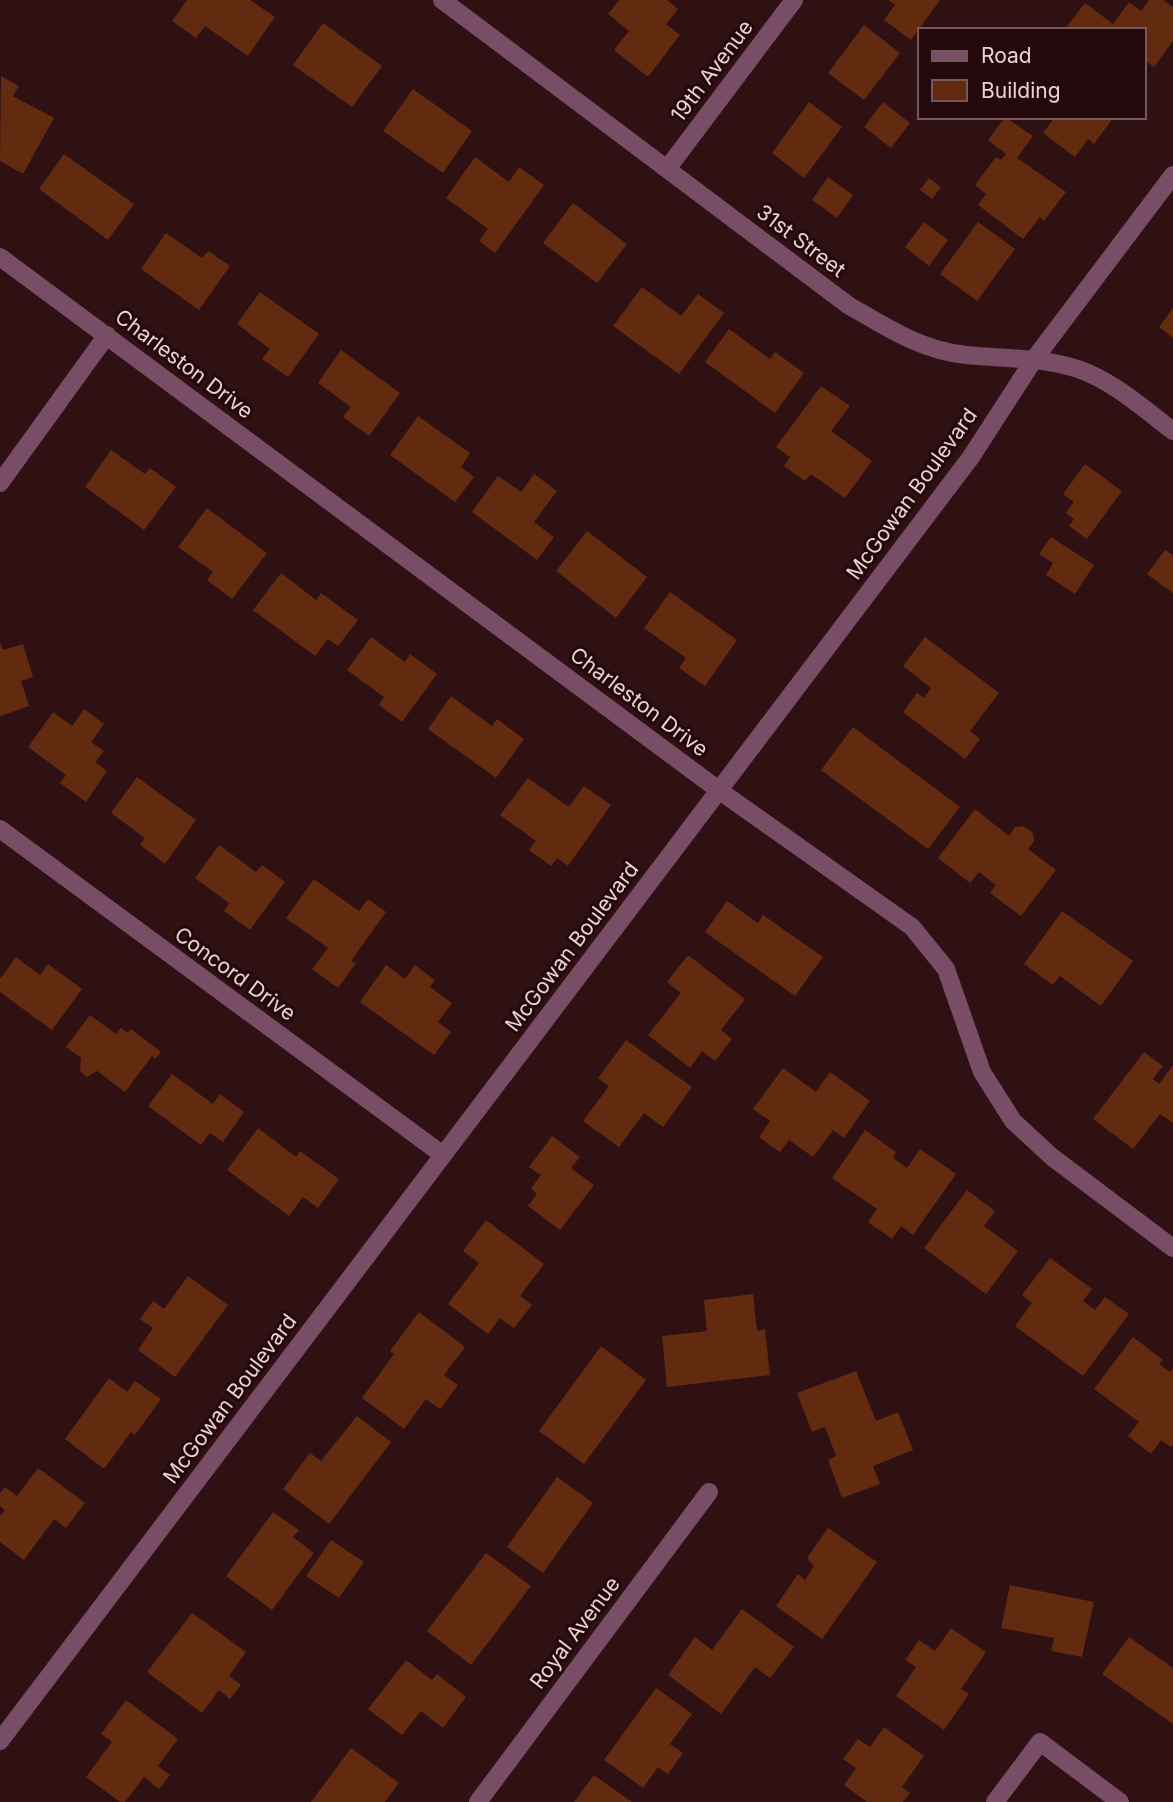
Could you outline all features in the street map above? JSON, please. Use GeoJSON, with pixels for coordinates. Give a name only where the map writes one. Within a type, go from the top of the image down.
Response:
{"type":"FeatureCollection","features":[{"type":"Feature","properties":{"kind":"street","name":"31st Street"},"geometry":{"type":"LineString","coordinates":[[442,0],[848,305],[908,340],[964,355],[1035,358],[1081,370],[1126,396],[1173,430]]}},
{"type":"Feature","properties":{"kind":"street","name":"19th Avenue"},"geometry":{"type":"LineString","coordinates":[[667,169],[794,0]]}},
{"type":"Feature","properties":{"kind":"street","name":"McGowan Boulevard"},"geometry":{"type":"LineString","coordinates":[[0,1741],[971,457],[1035,358],[1173,175]]}},
{"type":"Feature","properties":{"kind":"street","name":"Charleston Drive"},"geometry":{"type":"LineString","coordinates":[[0,257],[720,791],[912,927],[946,969],[982,1073],[1013,1121],[1052,1157],[1173,1248]]}},
{"type":"Feature","properties":{"kind":"street"},"geometry":{"type":"LineString","coordinates":[[0,483],[107,335]]}},
{"type":"Feature","properties":{"kind":"street","name":"Concord Drive"},"geometry":{"type":"LineString","coordinates":[[0,829],[443,1155]]}},
{"type":"Feature","properties":{"kind":"street","name":"Royal Avenue"},"geometry":{"type":"LineString","coordinates":[[478,1802],[709,1492]]}},
{"type":"Feature","properties":{"kind":"street"},"geometry":{"type":"LineString","coordinates":[[995,1802],[1040,1742],[1120,1802]]}},
{"type":"Feature","properties":{"kind":"building"},"geometry":{"type":"Polygon","coordinates":[[[187,0],[250,0],[275,17],[248,56],[205,26],[196,38],[172,21],[187,0]]]}},
{"type":"Feature","properties":{"kind":"building"},"geometry":{"type":"Polygon","coordinates":[[[619,0],[667,0],[678,9],[666,24],[680,35],[648,77],[614,50],[629,31],[608,14],[619,0]]]}},
{"type":"Feature","properties":{"kind":"building"},"geometry":{"type":"Polygon","coordinates":[[[888,0],[940,0],[911,40],[884,20],[895,5],[888,0]]]}},
{"type":"Feature","properties":{"kind":"building"},"geometry":{"type":"Polygon","coordinates":[[[1149,0],[1163,0],[1173,7],[1173,41],[1154,67],[1145,60],[1145,28],[1066,28],[1085,3],[1113,24],[1129,2],[1141,11],[1149,0]]]}},
{"type":"Feature","properties":{"kind":"building"},"geometry":{"type":"Polygon","coordinates":[[[323,23],[382,66],[352,107],[293,65],[323,23]]]}},
{"type":"Feature","properties":{"kind":"building"},"geometry":{"type":"Polygon","coordinates":[[[864,25],[900,53],[864,100],[828,73],[864,25]]]}},
{"type":"Feature","properties":{"kind":"building"},"geometry":{"type":"Polygon","coordinates":[[[1,76],[19,86],[13,96],[54,118],[23,174],[0,161],[1,76]]]}},
{"type":"Feature","properties":{"kind":"building"},"geometry":{"type":"Polygon","coordinates":[[[413,89],[472,131],[443,173],[383,131],[413,89]]]}},
{"type":"Feature","properties":{"kind":"building"},"geometry":{"type":"Polygon","coordinates":[[[809,102],[842,127],[804,178],[772,153],[809,102]]]}},
{"type":"Feature","properties":{"kind":"building"},"geometry":{"type":"Polygon","coordinates":[[[883,102],[910,123],[891,148],[864,127],[883,102]]]}},
{"type":"Feature","properties":{"kind":"building"},"geometry":{"type":"Polygon","coordinates":[[[1004,119],[1008,119],[1033,136],[1017,158],[1066,192],[1044,221],[1040,217],[1023,239],[978,205],[986,194],[975,185],[996,157],[1001,160],[1006,154],[988,140],[1004,119]]]}},
{"type":"Feature","properties":{"kind":"building"},"geometry":{"type":"Polygon","coordinates":[[[1054,119],[1113,119],[1094,144],[1088,139],[1075,157],[1043,133],[1054,119]]]}},
{"type":"Feature","properties":{"kind":"building"},"geometry":{"type":"Polygon","coordinates":[[[64,154],[134,204],[108,240],[39,189],[64,154]]]}},
{"type":"Feature","properties":{"kind":"building"},"geometry":{"type":"Polygon","coordinates":[[[475,157],[509,182],[519,167],[544,185],[495,253],[479,241],[488,229],[446,198],[475,157]]]}},
{"type":"Feature","properties":{"kind":"building"},"geometry":{"type":"Polygon","coordinates":[[[828,177],[853,195],[837,218],[812,200],[828,177]]]}},
{"type":"Feature","properties":{"kind":"building"},"geometry":{"type":"Polygon","coordinates":[[[929,178],[941,187],[932,199],[920,190],[929,178]]]}},
{"type":"Feature","properties":{"kind":"building"},"geometry":{"type":"Polygon","coordinates":[[[573,203],[627,244],[597,283],[543,243],[573,203]]]}},
{"type":"Feature","properties":{"kind":"building"},"geometry":{"type":"Polygon","coordinates":[[[924,222],[948,240],[929,266],[905,247],[924,222]]]}},
{"type":"Feature","properties":{"kind":"building"},"geometry":{"type":"Polygon","coordinates":[[[978,222],[1015,249],[977,301],[940,274],[978,222]]]}},
{"type":"Feature","properties":{"kind":"building"},"geometry":{"type":"Polygon","coordinates":[[[166,233],[202,258],[208,251],[230,266],[199,310],[141,269],[166,233]]]}},
{"type":"Feature","properties":{"kind":"building"},"geometry":{"type":"Polygon","coordinates":[[[642,287],[681,316],[698,294],[724,313],[679,374],[613,326],[642,287]]]}},
{"type":"Feature","properties":{"kind":"building"},"geometry":{"type":"Polygon","coordinates":[[[260,292],[319,334],[288,377],[262,359],[270,349],[237,324],[260,292]]]}},
{"type":"Feature","properties":{"kind":"building"},"geometry":{"type":"Polygon","coordinates":[[[1173,308],[1173,338],[1159,327],[1173,308]]]}},
{"type":"Feature","properties":{"kind":"building"},"geometry":{"type":"Polygon","coordinates":[[[729,329],[770,359],[775,352],[804,373],[775,413],[705,362],[729,329]]]}},
{"type":"Feature","properties":{"kind":"building"},"geometry":{"type":"Polygon","coordinates":[[[341,350],[400,393],[369,436],[343,417],[351,407],[318,383],[341,350]]]}},
{"type":"Feature","properties":{"kind":"building"},"geometry":{"type":"Polygon","coordinates":[[[821,386],[850,406],[831,431],[872,461],[845,498],[811,474],[805,481],[784,466],[790,457],[776,447],[821,386]]]}},
{"type":"Feature","properties":{"kind":"building"},"geometry":{"type":"Polygon","coordinates":[[[418,416],[470,453],[461,467],[474,477],[455,502],[390,455],[418,416]]]}},
{"type":"Feature","properties":{"kind":"building"},"geometry":{"type":"Polygon","coordinates":[[[111,450],[145,474],[150,468],[176,487],[144,530],[85,487],[111,450]]]}},
{"type":"Feature","properties":{"kind":"building"},"geometry":{"type":"Polygon","coordinates":[[[1085,464],[1122,491],[1087,539],[1069,526],[1074,519],[1066,513],[1074,502],[1063,494],[1085,464]]]}},
{"type":"Feature","properties":{"kind":"building"},"geometry":{"type":"Polygon","coordinates":[[[534,474],[557,491],[534,522],[554,537],[537,560],[472,512],[498,476],[521,492],[534,474]]]}},
{"type":"Feature","properties":{"kind":"building"},"geometry":{"type":"Polygon","coordinates":[[[207,508],[267,553],[232,599],[207,580],[213,572],[178,547],[207,508]]]}},
{"type":"Feature","properties":{"kind":"building"},"geometry":{"type":"Polygon","coordinates":[[[587,531],[647,577],[616,618],[556,571],[587,531]]]}},
{"type":"Feature","properties":{"kind":"building"},"geometry":{"type":"Polygon","coordinates":[[[1051,537],[1094,565],[1075,594],[1046,575],[1053,563],[1039,554],[1051,537]]]}},
{"type":"Feature","properties":{"kind":"building"},"geometry":{"type":"Polygon","coordinates":[[[1165,550],[1173,555],[1173,593],[1147,574],[1165,550]]]}},
{"type":"Feature","properties":{"kind":"building"},"geometry":{"type":"Polygon","coordinates":[[[281,573],[316,600],[321,593],[358,620],[338,646],[328,639],[315,656],[253,610],[281,573]]]}},
{"type":"Feature","properties":{"kind":"building"},"geometry":{"type":"Polygon","coordinates":[[[670,592],[737,640],[705,686],[679,668],[686,658],[644,628],[670,592]]]}},
{"type":"Feature","properties":{"kind":"building"},"geometry":{"type":"Polygon","coordinates":[[[371,637],[405,662],[410,654],[437,674],[402,722],[379,705],[384,697],[347,670],[371,637]]]}},
{"type":"Feature","properties":{"kind":"building"},"geometry":{"type":"Polygon","coordinates":[[[925,637],[999,693],[970,731],[980,739],[965,759],[903,712],[917,693],[924,698],[931,688],[903,666],[925,637]]]}},
{"type":"Feature","properties":{"kind":"building"},"geometry":{"type":"Polygon","coordinates":[[[0,642],[3,650],[23,644],[33,677],[21,681],[29,706],[0,716],[0,642]]]}},
{"type":"Feature","properties":{"kind":"building"},"geometry":{"type":"Polygon","coordinates":[[[451,696],[492,726],[497,719],[524,739],[496,778],[428,729],[451,696]]]}},
{"type":"Feature","properties":{"kind":"building"},"geometry":{"type":"Polygon","coordinates":[[[84,709],[104,724],[91,742],[104,751],[95,762],[107,771],[86,802],[60,783],[66,775],[28,747],[53,712],[72,726],[84,709]]]}},
{"type":"Feature","properties":{"kind":"building"},"geometry":{"type":"Polygon","coordinates":[[[853,727],[960,807],[928,849],[821,770],[853,727]]]}},
{"type":"Feature","properties":{"kind":"building"},"geometry":{"type":"Polygon","coordinates":[[[137,777],[196,820],[165,864],[140,845],[145,838],[111,813],[137,777]]]}},
{"type":"Feature","properties":{"kind":"building"},"geometry":{"type":"Polygon","coordinates":[[[528,778],[569,807],[584,786],[611,805],[568,866],[557,858],[551,866],[529,850],[536,841],[500,815],[528,778]]]}},
{"type":"Feature","properties":{"kind":"building"},"geometry":{"type":"Polygon","coordinates":[[[975,809],[1009,836],[1015,827],[1023,826],[1033,833],[1034,841],[1028,849],[1056,870],[1021,916],[990,893],[996,885],[979,872],[970,883],[938,858],[975,809]]]}},
{"type":"Feature","properties":{"kind":"building"},"geometry":{"type":"Polygon","coordinates":[[[219,845],[256,872],[262,865],[285,882],[250,930],[224,911],[229,903],[195,878],[219,845]]]}},
{"type":"Feature","properties":{"kind":"building"},"geometry":{"type":"Polygon","coordinates":[[[314,879],[359,911],[368,899],[386,912],[351,961],[356,963],[338,988],[312,969],[328,948],[286,918],[314,879]]]}},
{"type":"Feature","properties":{"kind":"building"},"geometry":{"type":"Polygon","coordinates":[[[727,901],[758,923],[763,915],[823,957],[795,996],[705,932],[727,901]]]}},
{"type":"Feature","properties":{"kind":"building"},"geometry":{"type":"Polygon","coordinates":[[[1062,911],[1133,961],[1101,1006],[1060,976],[1053,985],[1024,964],[1062,911]]]}},
{"type":"Feature","properties":{"kind":"building"},"geometry":{"type":"Polygon","coordinates":[[[688,955],[745,999],[721,1030],[732,1039],[715,1061],[702,1051],[690,1068],[648,1035],[681,993],[667,982],[688,955]]]}},
{"type":"Feature","properties":{"kind":"building"},"geometry":{"type":"Polygon","coordinates":[[[16,957],[40,975],[48,964],[82,989],[52,1030],[0,992],[0,979],[16,957]]]}},
{"type":"Feature","properties":{"kind":"building"},"geometry":{"type":"Polygon","coordinates":[[[386,965],[405,979],[415,965],[435,980],[430,987],[452,1003],[438,1022],[451,1032],[434,1055],[360,1002],[386,965]]]}},
{"type":"Feature","properties":{"kind":"building"},"geometry":{"type":"Polygon","coordinates":[[[90,1015],[116,1034],[121,1028],[128,1033],[131,1029],[161,1052],[155,1059],[152,1056],[125,1092],[97,1071],[87,1077],[80,1071],[81,1058],[66,1047],[90,1015]]]}},
{"type":"Feature","properties":{"kind":"building"},"geometry":{"type":"Polygon","coordinates":[[[626,1040],[692,1087],[663,1127],[644,1113],[619,1147],[583,1121],[609,1086],[598,1078],[626,1040]]]}},
{"type":"Feature","properties":{"kind":"building"},"geometry":{"type":"Polygon","coordinates":[[[1144,1052],[1163,1066],[1153,1079],[1159,1084],[1173,1065],[1173,1123],[1160,1114],[1133,1149],[1093,1119],[1144,1052]]]}},
{"type":"Feature","properties":{"kind":"building"},"geometry":{"type":"Polygon","coordinates":[[[783,1068],[816,1092],[830,1072],[870,1101],[844,1138],[833,1130],[813,1157],[789,1140],[780,1152],[759,1137],[770,1121],[753,1109],[783,1068]]]}},
{"type":"Feature","properties":{"kind":"building"},"geometry":{"type":"Polygon","coordinates":[[[172,1074],[213,1104],[220,1094],[244,1112],[223,1142],[210,1133],[201,1145],[148,1106],[172,1074]]]}},
{"type":"Feature","properties":{"kind":"building"},"geometry":{"type":"Polygon","coordinates":[[[258,1128],[296,1157],[300,1151],[339,1179],[318,1208],[303,1197],[289,1216],[227,1170],[258,1128]]]}},
{"type":"Feature","properties":{"kind":"building"},"geometry":{"type":"Polygon","coordinates":[[[865,1130],[896,1152],[893,1158],[907,1168],[920,1149],[956,1174],[913,1235],[901,1226],[892,1239],[868,1222],[877,1209],[832,1178],[865,1130]]]}},
{"type":"Feature","properties":{"kind":"building"},"geometry":{"type":"Polygon","coordinates":[[[552,1136],[580,1157],[571,1168],[594,1185],[560,1230],[528,1206],[537,1194],[531,1188],[541,1175],[529,1167],[552,1136]]]}},
{"type":"Feature","properties":{"kind":"building"},"geometry":{"type":"Polygon","coordinates":[[[967,1190],[995,1211],[984,1226],[1018,1251],[986,1294],[924,1248],[967,1190]]]}},
{"type":"Feature","properties":{"kind":"building"},"geometry":{"type":"Polygon","coordinates":[[[486,1220],[544,1264],[520,1296],[532,1305],[514,1328],[500,1318],[488,1334],[448,1304],[479,1263],[463,1251],[486,1220]]]}},
{"type":"Feature","properties":{"kind":"building"},"geometry":{"type":"Polygon","coordinates":[[[1050,1258],[1092,1289],[1083,1301],[1095,1310],[1105,1297],[1129,1314],[1083,1376],[1015,1326],[1032,1303],[1022,1295],[1050,1258]]]}},
{"type":"Feature","properties":{"kind":"building"},"geometry":{"type":"Polygon","coordinates":[[[188,1276],[228,1305],[175,1377],[138,1350],[153,1328],[140,1319],[153,1301],[164,1309],[188,1276]]]}},
{"type":"Feature","properties":{"kind":"building"},"geometry":{"type":"Polygon","coordinates":[[[753,1294],[757,1331],[765,1329],[770,1375],[667,1387],[662,1336],[707,1331],[704,1300],[753,1294]]]}},
{"type":"Feature","properties":{"kind":"building"},"geometry":{"type":"Polygon","coordinates":[[[419,1312],[465,1347],[444,1375],[458,1385],[440,1409],[426,1399],[404,1429],[362,1398],[394,1354],[390,1351],[419,1312]]]}},
{"type":"Feature","properties":{"kind":"building"},"geometry":{"type":"Polygon","coordinates":[[[1133,1337],[1163,1360],[1159,1364],[1170,1372],[1173,1368],[1173,1445],[1171,1447],[1161,1440],[1151,1454],[1128,1436],[1139,1422],[1094,1389],[1133,1337]]]}},
{"type":"Feature","properties":{"kind":"building"},"geometry":{"type":"Polygon","coordinates":[[[601,1346],[646,1380],[584,1464],[539,1431],[601,1346]]]}},
{"type":"Feature","properties":{"kind":"building"},"geometry":{"type":"Polygon","coordinates":[[[856,1371],[876,1421],[898,1412],[913,1450],[873,1466],[880,1484],[842,1498],[828,1460],[836,1456],[825,1427],[812,1432],[797,1393],[856,1371]]]}},
{"type":"Feature","properties":{"kind":"building"},"geometry":{"type":"Polygon","coordinates":[[[109,1378],[127,1392],[135,1381],[161,1399],[135,1435],[131,1432],[104,1469],[65,1439],[109,1378]]]}},
{"type":"Feature","properties":{"kind":"building"},"geometry":{"type":"Polygon","coordinates":[[[357,1416],[391,1442],[329,1524],[283,1489],[310,1453],[321,1461],[357,1416]]]}},
{"type":"Feature","properties":{"kind":"building"},"geometry":{"type":"Polygon","coordinates":[[[38,1468],[85,1503],[66,1528],[54,1519],[24,1560],[0,1542],[0,1516],[5,1510],[0,1506],[0,1493],[5,1487],[17,1496],[38,1468]]]}},
{"type":"Feature","properties":{"kind":"building"},"geometry":{"type":"Polygon","coordinates":[[[557,1477],[593,1503],[543,1573],[507,1547],[557,1477]]]}},
{"type":"Feature","properties":{"kind":"building"},"geometry":{"type":"Polygon","coordinates":[[[273,1512],[299,1530],[293,1537],[314,1553],[272,1610],[226,1576],[273,1512]]]}},
{"type":"Feature","properties":{"kind":"building"},"geometry":{"type":"Polygon","coordinates":[[[828,1528],[877,1562],[822,1639],[776,1606],[798,1574],[805,1580],[814,1566],[807,1558],[828,1528]]]}},
{"type":"Feature","properties":{"kind":"building"},"geometry":{"type":"Polygon","coordinates":[[[331,1540],[364,1562],[339,1598],[306,1576],[331,1540]]]}},
{"type":"Feature","properties":{"kind":"building"},"geometry":{"type":"Polygon","coordinates":[[[486,1553],[531,1586],[471,1665],[427,1631],[486,1553]]]}},
{"type":"Feature","properties":{"kind":"building"},"geometry":{"type":"Polygon","coordinates":[[[1010,1585],[1094,1602],[1082,1657],[1051,1651],[1054,1638],[1001,1628],[1010,1585]]]}},
{"type":"Feature","properties":{"kind":"building"},"geometry":{"type":"Polygon","coordinates":[[[742,1609],[794,1647],[770,1678],[755,1667],[721,1714],[668,1675],[695,1637],[712,1650],[742,1609]]]}},
{"type":"Feature","properties":{"kind":"building"},"geometry":{"type":"Polygon","coordinates":[[[192,1613],[246,1652],[229,1676],[241,1685],[230,1699],[219,1690],[202,1713],[147,1672],[192,1613]]]}},
{"type":"Feature","properties":{"kind":"building"},"geometry":{"type":"Polygon","coordinates":[[[951,1628],[986,1652],[961,1689],[969,1694],[944,1730],[896,1696],[916,1667],[905,1660],[919,1640],[935,1651],[951,1628]]]}},
{"type":"Feature","properties":{"kind":"building"},"geometry":{"type":"Polygon","coordinates":[[[1129,1637],[1173,1668],[1173,1724],[1102,1674],[1129,1637]]]}},
{"type":"Feature","properties":{"kind":"building"},"geometry":{"type":"Polygon","coordinates":[[[406,1660],[432,1680],[437,1674],[466,1697],[443,1728],[421,1711],[402,1735],[368,1709],[406,1660]]]}},
{"type":"Feature","properties":{"kind":"building"},"geometry":{"type":"Polygon","coordinates":[[[656,1688],[692,1714],[670,1744],[683,1753],[668,1774],[658,1767],[643,1788],[604,1760],[656,1688]]]}},
{"type":"Feature","properties":{"kind":"building"},"geometry":{"type":"Polygon","coordinates":[[[126,1700],[178,1739],[158,1766],[170,1775],[159,1789],[144,1777],[125,1802],[120,1802],[86,1777],[112,1742],[101,1734],[126,1700]]]}},
{"type":"Feature","properties":{"kind":"building"},"geometry":{"type":"Polygon","coordinates":[[[884,1727],[924,1756],[902,1787],[910,1793],[903,1802],[867,1802],[844,1785],[856,1768],[843,1759],[858,1739],[870,1747],[884,1727]]]}},
{"type":"Feature","properties":{"kind":"building"},"geometry":{"type":"Polygon","coordinates":[[[351,1748],[399,1783],[385,1802],[311,1802],[351,1748]]]}},
{"type":"Feature","properties":{"kind":"building"},"geometry":{"type":"Polygon","coordinates":[[[594,1775],[632,1802],[574,1802],[594,1775]]]}}]}
